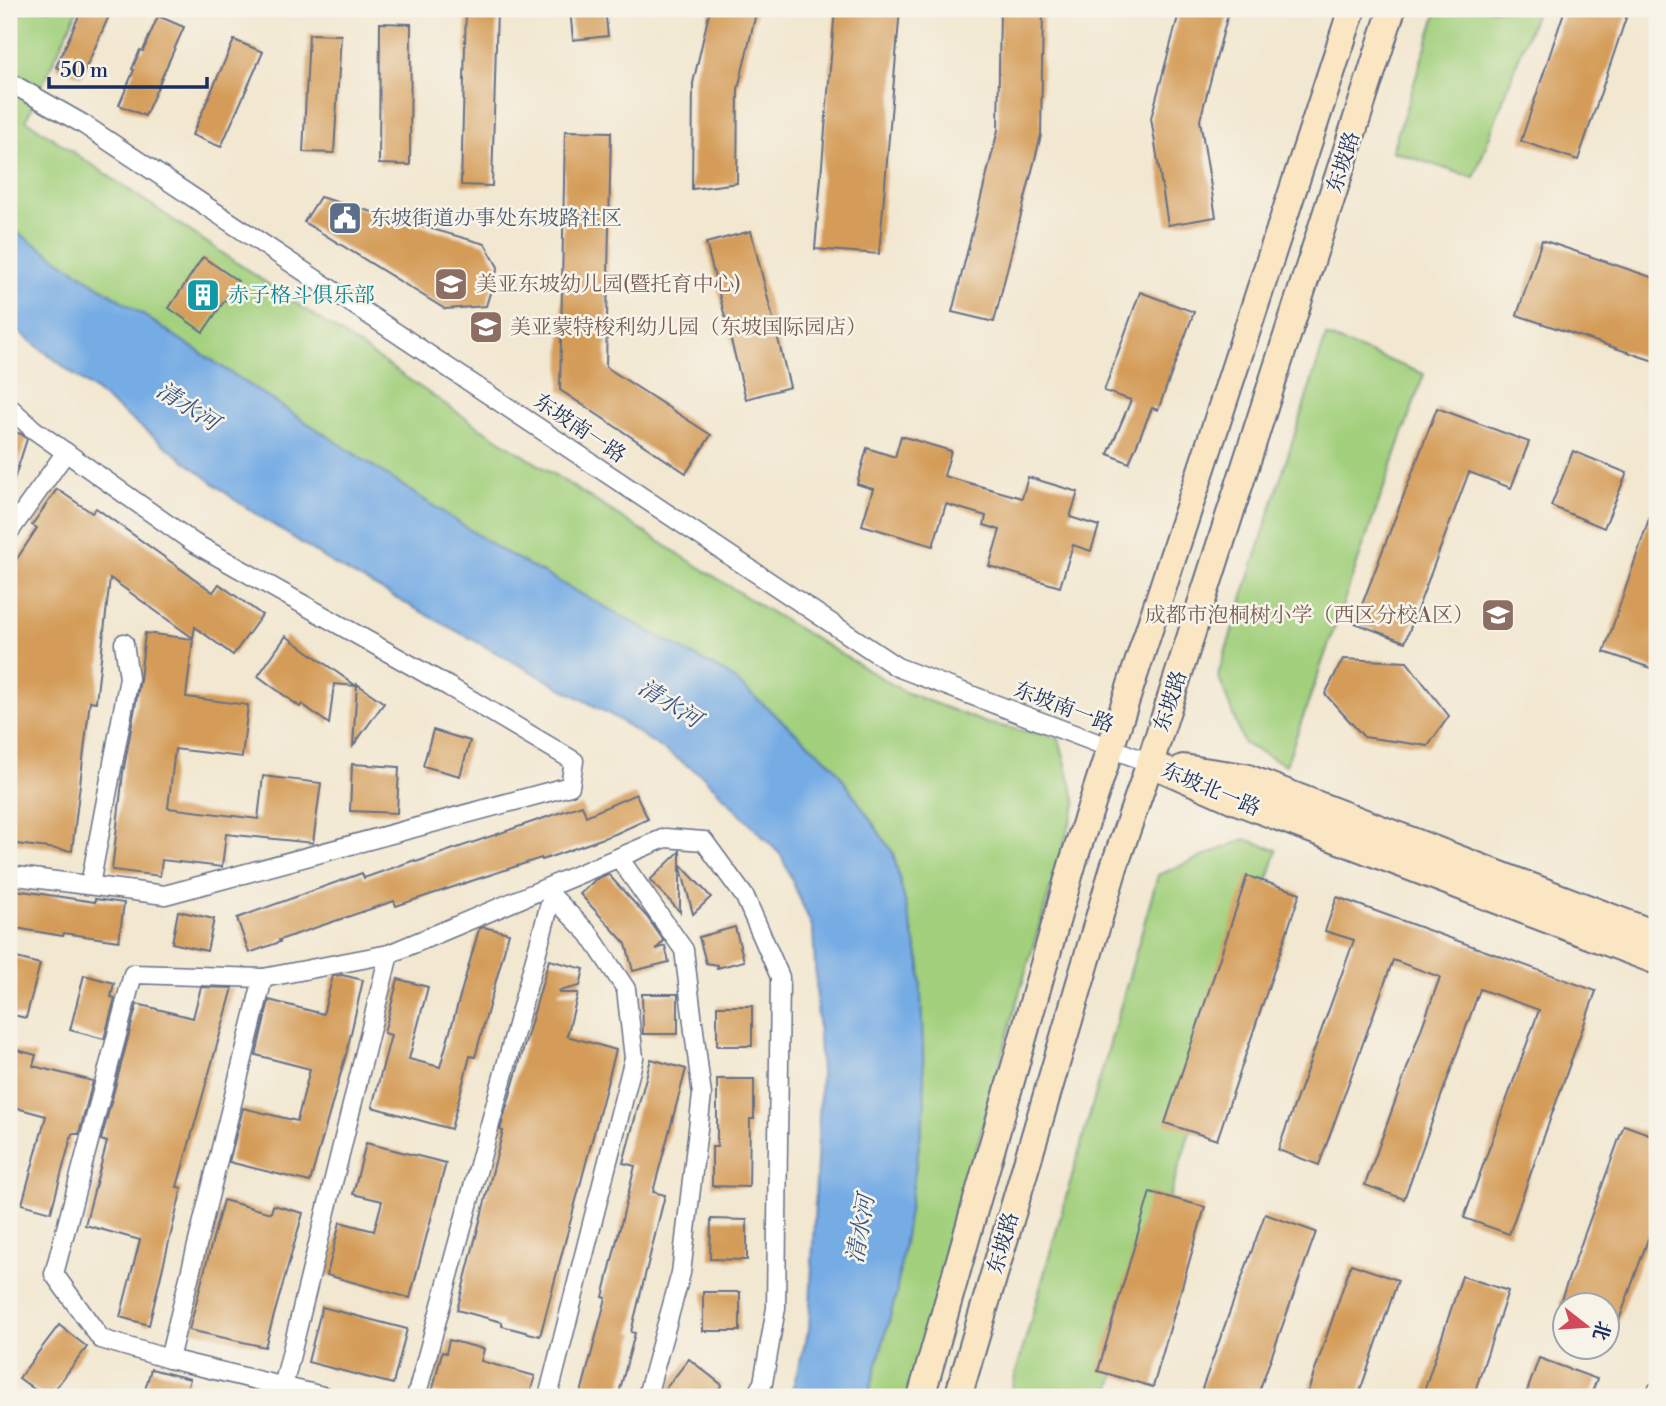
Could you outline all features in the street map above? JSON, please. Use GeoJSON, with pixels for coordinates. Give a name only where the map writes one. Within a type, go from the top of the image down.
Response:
{"type":"FeatureCollection","features":[{"type":"Feature","properties":{"kind":"main road","name":"东坡路"},"geometry":{"type":"LineString","coordinates":[[921,1397],[1073,862],[1352,9]]}},
{"type":"Feature","properties":{"kind":"main road","name":"东坡路"},"geometry":{"type":"LineString","coordinates":[[958,1397],[1114,867],[1150,763],[1392,9]]}},
{"type":"Feature","properties":{"kind":"main road","name":"东坡北一路"},"geometry":{"type":"LineString","coordinates":[[1150,763],[1245,777],[1657,935]]}},
{"type":"Feature","properties":{"kind":"main road","name":"东坡北一路"},"geometry":{"type":"LineString","coordinates":[[1150,763],[1234,800],[1657,961]]}},
{"type":"Feature","properties":{"kind":"street","name":"东坡南一路"},"geometry":{"type":"LineString","coordinates":[[9,82],[83,124],[897,667],[1150,763]]}},
{"type":"Feature","properties":{"kind":"street"},"geometry":{"type":"LineString","coordinates":[[9,408],[33,429],[194,543],[448,686],[574,761],[570,786],[164,895],[9,875]]}},
{"type":"Feature","properties":{"kind":"street"},"geometry":{"type":"LineString","coordinates":[[9,531],[66,452]]}},
{"type":"Feature","properties":{"kind":"street"},"geometry":{"type":"LineString","coordinates":[[90,885],[130,678],[124,643]]}},
{"type":"Feature","properties":{"kind":"street"},"geometry":{"type":"LineString","coordinates":[[327,1397],[169,1359],[100,1339],[54,1274],[133,974],[263,978],[390,954],[665,838],[704,841],[745,897],[780,977],[776,1308],[763,1383],[755,1397]]}},
{"type":"Feature","properties":{"kind":"street"},"geometry":{"type":"LineString","coordinates":[[619,858],[684,950],[702,1096],[681,1273],[648,1392]]}},
{"type":"Feature","properties":{"kind":"street"},"geometry":{"type":"LineString","coordinates":[[416,1397],[552,896],[589,934],[626,989],[634,1058],[548,1397]]}},
{"type":"Feature","properties":{"kind":"street"},"geometry":{"type":"LineString","coordinates":[[283,1387],[390,954]]}},
{"type":"Feature","properties":{"kind":"street"},"geometry":{"type":"LineString","coordinates":[[169,1359],[263,978]]}},
{"type":"Feature","properties":{"kind":"street"},"geometry":{"type":"LineString","coordinates":[[1655,1397],[1657,1391]]}},
{"type":"Feature","properties":{"kind":"green space"},"geometry":{"type":"Polygon","coordinates":[[[9,9],[78,9],[26,120],[476,425],[759,605],[905,692],[986,723],[1059,738],[1076,803],[1015,1008],[909,1397],[868,1397],[896,1295],[920,963],[893,853],[833,765],[729,675],[499,549],[9,227],[9,9]]]}},
{"type":"Feature","properties":{"kind":"green space"},"geometry":{"type":"Polygon","coordinates":[[[1438,9],[1537,9],[1474,178],[1392,151],[1438,9]]]}},
{"type":"Feature","properties":{"kind":"green space"},"geometry":{"type":"Polygon","coordinates":[[[1326,336],[1424,374],[1286,765],[1244,744],[1218,675],[1326,336]]]}},
{"type":"Feature","properties":{"kind":"green space"},"geometry":{"type":"Polygon","coordinates":[[[1245,839],[1277,850],[1108,1397],[1009,1397],[1158,875],[1245,839]]]}},
{"type":"Feature","properties":{"kind":"water","name":"清水河"},"geometry":{"type":"Polygon","coordinates":[[[9,227],[499,549],[729,675],[833,765],[893,853],[920,963],[925,1107],[896,1295],[868,1397],[790,1397],[809,1329],[821,1074],[813,929],[781,855],[703,776],[613,716],[335,565],[235,500],[9,324],[9,227]]]}},
{"type":"Feature","properties":{"kind":"building"},"geometry":{"type":"Polygon","coordinates":[[[82,9],[112,9],[82,77],[56,67],[82,9]]]}},
{"type":"Feature","properties":{"kind":"building"},"geometry":{"type":"Polygon","coordinates":[[[466,9],[497,9],[492,186],[461,185],[466,9]]]}},
{"type":"Feature","properties":{"kind":"building"},"geometry":{"type":"Polygon","coordinates":[[[570,9],[605,9],[608,36],[573,40],[570,9]]]}},
{"type":"Feature","properties":{"kind":"building"},"geometry":{"type":"Polygon","coordinates":[[[710,9],[757,9],[738,89],[737,183],[692,189],[693,83],[710,9]]]}},
{"type":"Feature","properties":{"kind":"building"},"geometry":{"type":"Polygon","coordinates":[[[835,9],[900,9],[879,254],[815,249],[835,9]]]}},
{"type":"Feature","properties":{"kind":"building"},"geometry":{"type":"Polygon","coordinates":[[[1000,9],[1043,9],[1041,135],[994,322],[952,312],[998,130],[1000,9]]]}},
{"type":"Feature","properties":{"kind":"building"},"geometry":{"type":"Polygon","coordinates":[[[1180,9],[1208,9],[1228,14],[1200,120],[1216,217],[1168,225],[1151,118],[1180,9]]]}},
{"type":"Feature","properties":{"kind":"building"},"geometry":{"type":"Polygon","coordinates":[[[1565,9],[1629,9],[1578,160],[1521,141],[1565,9]]]}},
{"type":"Feature","properties":{"kind":"building"},"geometry":{"type":"Polygon","coordinates":[[[158,16],[184,27],[145,116],[119,105],[140,50],[143,51],[158,16]]]}},
{"type":"Feature","properties":{"kind":"building"},"geometry":{"type":"Polygon","coordinates":[[[380,23],[411,24],[410,165],[379,164],[380,23]]]}},
{"type":"Feature","properties":{"kind":"building"},"geometry":{"type":"Polygon","coordinates":[[[309,34],[341,35],[334,153],[303,152],[309,34]]]}},
{"type":"Feature","properties":{"kind":"building"},"geometry":{"type":"Polygon","coordinates":[[[234,40],[263,52],[221,147],[192,135],[234,40]]]}},
{"type":"Feature","properties":{"kind":"building"},"geometry":{"type":"Polygon","coordinates":[[[565,131],[611,132],[606,367],[711,435],[686,473],[560,390],[565,131]]]}},
{"type":"Feature","properties":{"kind":"building"},"geometry":{"type":"Polygon","coordinates":[[[320,197],[485,244],[498,267],[486,306],[445,309],[304,222],[320,197]]]}},
{"type":"Feature","properties":{"kind":"building"},"geometry":{"type":"Polygon","coordinates":[[[751,231],[790,387],[746,399],[706,243],[751,231]]]}},
{"type":"Feature","properties":{"kind":"building"},"geometry":{"type":"Polygon","coordinates":[[[1542,240],[1657,279],[1657,362],[1517,315],[1542,240]]]}},
{"type":"Feature","properties":{"kind":"building","name":"赤子格斗俱乐部"},"geometry":{"type":"Polygon","coordinates":[[[203,257],[238,281],[203,332],[169,308],[203,257]]]}},
{"type":"Feature","properties":{"kind":"building"},"geometry":{"type":"Polygon","coordinates":[[[1140,292],[1194,312],[1158,410],[1152,408],[1129,463],[1108,454],[1131,400],[1104,391],[1140,292]]]}},
{"type":"Feature","properties":{"kind":"building"},"geometry":{"type":"Polygon","coordinates":[[[1437,408],[1529,442],[1511,488],[1469,472],[1405,642],[1355,623],[1437,408]]]}},
{"type":"Feature","properties":{"kind":"building"},"geometry":{"type":"Polygon","coordinates":[[[9,430],[27,439],[12,486],[9,485],[9,430]]]}},
{"type":"Feature","properties":{"kind":"building"},"geometry":{"type":"Polygon","coordinates":[[[901,436],[951,451],[944,476],[1022,498],[1028,477],[1078,492],[1070,517],[1099,526],[1091,551],[1073,545],[1060,587],[989,566],[1000,530],[984,525],[986,516],[946,504],[933,546],[862,525],[873,489],[857,484],[867,448],[895,457],[901,436]]]}},
{"type":"Feature","properties":{"kind":"building"},"geometry":{"type":"Polygon","coordinates":[[[1573,451],[1627,473],[1604,528],[1551,506],[1573,451]]]}},
{"type":"Feature","properties":{"kind":"building"},"geometry":{"type":"Polygon","coordinates":[[[57,489],[92,513],[96,508],[213,592],[219,584],[262,615],[233,655],[195,627],[193,638],[110,578],[96,702],[90,701],[72,851],[9,843],[9,571],[37,528],[32,525],[57,489]]]}},
{"type":"Feature","properties":{"kind":"building"},"geometry":{"type":"Polygon","coordinates":[[[1654,504],[1657,505],[1657,670],[1604,652],[1654,504]]]}},
{"type":"Feature","properties":{"kind":"building"},"geometry":{"type":"Polygon","coordinates":[[[145,633],[193,639],[186,697],[248,705],[242,757],[175,749],[168,808],[258,819],[263,776],[321,783],[313,843],[226,834],[222,867],[162,860],[160,876],[112,870],[123,773],[140,680],[145,633]]]}},
{"type":"Feature","properties":{"kind":"building"},"geometry":{"type":"Polygon","coordinates":[[[286,636],[356,686],[334,684],[329,724],[302,704],[300,707],[258,676],[286,636]]]}},
{"type":"Feature","properties":{"kind":"building"},"geometry":{"type":"Polygon","coordinates":[[[1343,659],[1407,662],[1449,716],[1428,746],[1364,737],[1325,694],[1343,659]]]}},
{"type":"Feature","properties":{"kind":"building"},"geometry":{"type":"Polygon","coordinates":[[[357,684],[384,703],[353,746],[357,684]]]}},
{"type":"Feature","properties":{"kind":"building"},"geometry":{"type":"Polygon","coordinates":[[[433,730],[470,741],[460,776],[423,766],[433,730]]]}},
{"type":"Feature","properties":{"kind":"building"},"geometry":{"type":"Polygon","coordinates":[[[352,764],[399,767],[397,813],[350,811],[352,764]]]}},
{"type":"Feature","properties":{"kind":"building"},"geometry":{"type":"Polygon","coordinates":[[[636,794],[648,819],[615,834],[396,906],[394,901],[279,940],[280,942],[249,953],[237,918],[362,873],[364,878],[415,860],[416,862],[582,805],[586,816],[636,794]]]}},
{"type":"Feature","properties":{"kind":"building"},"geometry":{"type":"Polygon","coordinates":[[[680,851],[680,864],[680,912],[650,880],[680,851]]]}},
{"type":"Feature","properties":{"kind":"building"},"geometry":{"type":"Polygon","coordinates":[[[680,864],[711,897],[693,914],[680,864]]]}},
{"type":"Feature","properties":{"kind":"building"},"geometry":{"type":"Polygon","coordinates":[[[608,874],[647,917],[664,941],[656,949],[665,946],[669,962],[633,971],[626,944],[580,894],[595,880],[608,874]]]}},
{"type":"Feature","properties":{"kind":"building"},"geometry":{"type":"Polygon","coordinates":[[[1247,876],[1300,893],[1217,1140],[1165,1123],[1247,876]]]}},
{"type":"Feature","properties":{"kind":"building"},"geometry":{"type":"Polygon","coordinates":[[[9,889],[95,902],[95,899],[124,903],[119,941],[64,933],[63,936],[9,927],[9,889]]]}},
{"type":"Feature","properties":{"kind":"building"},"geometry":{"type":"Polygon","coordinates":[[[1337,897],[1596,991],[1509,1234],[1464,1218],[1539,1010],[1480,989],[1404,1199],[1365,1185],[1440,977],[1393,960],[1319,1165],[1278,1150],[1354,940],[1325,931],[1337,897]]]}},
{"type":"Feature","properties":{"kind":"building"},"geometry":{"type":"Polygon","coordinates":[[[178,911],[214,919],[207,951],[172,943],[178,911]]]}},
{"type":"Feature","properties":{"kind":"building"},"geometry":{"type":"Polygon","coordinates":[[[483,927],[509,933],[475,1057],[470,1056],[451,1129],[372,1107],[391,1035],[384,1033],[398,979],[428,987],[409,1059],[440,1067],[479,929],[483,927]]]}},
{"type":"Feature","properties":{"kind":"building"},"geometry":{"type":"Polygon","coordinates":[[[735,927],[744,961],[717,968],[718,965],[706,963],[699,937],[735,927]]]}},
{"type":"Feature","properties":{"kind":"building"},"geometry":{"type":"Polygon","coordinates":[[[9,956],[40,964],[26,1018],[9,1014],[9,956]]]}},
{"type":"Feature","properties":{"kind":"building"},"geometry":{"type":"Polygon","coordinates":[[[549,960],[584,969],[580,986],[559,991],[578,993],[567,1036],[616,1050],[540,1336],[457,1310],[503,1131],[500,1130],[549,960]]]}},
{"type":"Feature","properties":{"kind":"building"},"geometry":{"type":"Polygon","coordinates":[[[84,975],[114,983],[111,997],[115,998],[104,1039],[70,1030],[84,975]]]}},
{"type":"Feature","properties":{"kind":"building"},"geometry":{"type":"Polygon","coordinates":[[[342,975],[363,980],[347,1051],[310,1182],[229,1162],[243,1108],[297,1121],[310,1069],[256,1055],[269,1000],[323,1014],[333,976],[342,975]]]}},
{"type":"Feature","properties":{"kind":"building"},"geometry":{"type":"Polygon","coordinates":[[[201,987],[233,988],[177,1187],[182,1188],[149,1325],[120,1317],[140,1240],[85,1225],[107,1142],[101,1140],[137,1004],[193,1018],[201,987]]]}},
{"type":"Feature","properties":{"kind":"building"},"geometry":{"type":"Polygon","coordinates":[[[642,994],[678,994],[678,1034],[643,1034],[642,994]]]}},
{"type":"Feature","properties":{"kind":"building"},"geometry":{"type":"Polygon","coordinates":[[[717,1006],[752,1006],[752,1046],[717,1046],[717,1006]]]}},
{"type":"Feature","properties":{"kind":"building"},"geometry":{"type":"Polygon","coordinates":[[[9,1048],[36,1055],[33,1066],[93,1081],[79,1134],[72,1134],[51,1212],[22,1204],[46,1116],[9,1106],[9,1048]]]}},
{"type":"Feature","properties":{"kind":"building"},"geometry":{"type":"Polygon","coordinates":[[[651,1059],[686,1069],[653,1192],[665,1195],[618,1397],[580,1397],[606,1298],[603,1297],[635,1166],[623,1163],[651,1059]]]}},
{"type":"Feature","properties":{"kind":"building"},"geometry":{"type":"Polygon","coordinates":[[[717,1079],[754,1079],[754,1119],[750,1119],[749,1187],[712,1186],[712,1147],[717,1147],[717,1079]]]}},
{"type":"Feature","properties":{"kind":"building"},"geometry":{"type":"Polygon","coordinates":[[[1624,1125],[1657,1137],[1657,1214],[1620,1317],[1620,1290],[1564,1290],[1624,1125]]]}},
{"type":"Feature","properties":{"kind":"building"},"geometry":{"type":"Polygon","coordinates":[[[366,1143],[446,1163],[410,1298],[327,1275],[340,1222],[374,1231],[382,1201],[353,1194],[366,1143]]]}},
{"type":"Feature","properties":{"kind":"building"},"geometry":{"type":"Polygon","coordinates":[[[1150,1192],[1205,1207],[1153,1387],[1098,1371],[1150,1192]]]}},
{"type":"Feature","properties":{"kind":"building"},"geometry":{"type":"Polygon","coordinates":[[[223,1200],[271,1213],[273,1205],[303,1213],[265,1347],[189,1330],[223,1200]]]}},
{"type":"Feature","properties":{"kind":"building"},"geometry":{"type":"Polygon","coordinates":[[[1265,1214],[1316,1232],[1257,1397],[1199,1397],[1265,1214]]]}},
{"type":"Feature","properties":{"kind":"building"},"geometry":{"type":"Polygon","coordinates":[[[711,1219],[747,1220],[747,1260],[710,1259],[711,1219]]]}},
{"type":"Feature","properties":{"kind":"building"},"geometry":{"type":"Polygon","coordinates":[[[1351,1264],[1398,1280],[1358,1397],[1306,1397],[1351,1264]]]}},
{"type":"Feature","properties":{"kind":"building"},"geometry":{"type":"Polygon","coordinates":[[[1462,1276],[1508,1291],[1473,1397],[1422,1397],[1462,1276]]]}},
{"type":"Feature","properties":{"kind":"building"},"geometry":{"type":"Polygon","coordinates":[[[703,1292],[740,1292],[740,1331],[703,1331],[703,1292]]]}},
{"type":"Feature","properties":{"kind":"building"},"geometry":{"type":"Polygon","coordinates":[[[322,1307],[407,1329],[393,1384],[308,1362],[322,1307]]]}},
{"type":"Feature","properties":{"kind":"building"},"geometry":{"type":"Polygon","coordinates":[[[59,1325],[87,1347],[49,1397],[45,1397],[19,1378],[59,1325]]]}},
{"type":"Feature","properties":{"kind":"building"},"geometry":{"type":"Polygon","coordinates":[[[449,1340],[484,1349],[481,1361],[535,1376],[529,1397],[451,1397],[432,1392],[442,1352],[446,1353],[449,1340]]]}},
{"type":"Feature","properties":{"kind":"building"},"geometry":{"type":"Polygon","coordinates":[[[1539,1358],[1597,1379],[1590,1397],[1525,1397],[1539,1358]]]}},
{"type":"Feature","properties":{"kind":"building"},"geometry":{"type":"Polygon","coordinates":[[[689,1359],[722,1385],[712,1397],[659,1397],[689,1359]]]}},
{"type":"Feature","properties":{"kind":"building"},"geometry":{"type":"Polygon","coordinates":[[[151,1369],[190,1379],[185,1397],[143,1397],[151,1369]]]}},
{"type":"Feature","properties":{"kind":"place","name":"东坡街道办事处东坡路社区"},"geometry":{"type":"Point","coordinates":[345,218]}},
{"type":"Feature","properties":{"kind":"place","name":"美亚东坡幼儿园(暨托育中心)"},"geometry":{"type":"Point","coordinates":[451,284]}},
{"type":"Feature","properties":{"kind":"place","name":"赤子格斗俱乐部"},"geometry":{"type":"Point","coordinates":[203,295]}},
{"type":"Feature","properties":{"kind":"place","name":"美亚蒙特梭利幼儿园（东坡国际园店）"},"geometry":{"type":"Point","coordinates":[486,327]}},
{"type":"Feature","properties":{"kind":"place","name":"成都市泡桐树小学（西区分校A区）"},"geometry":{"type":"Point","coordinates":[1498,615]}}]}
